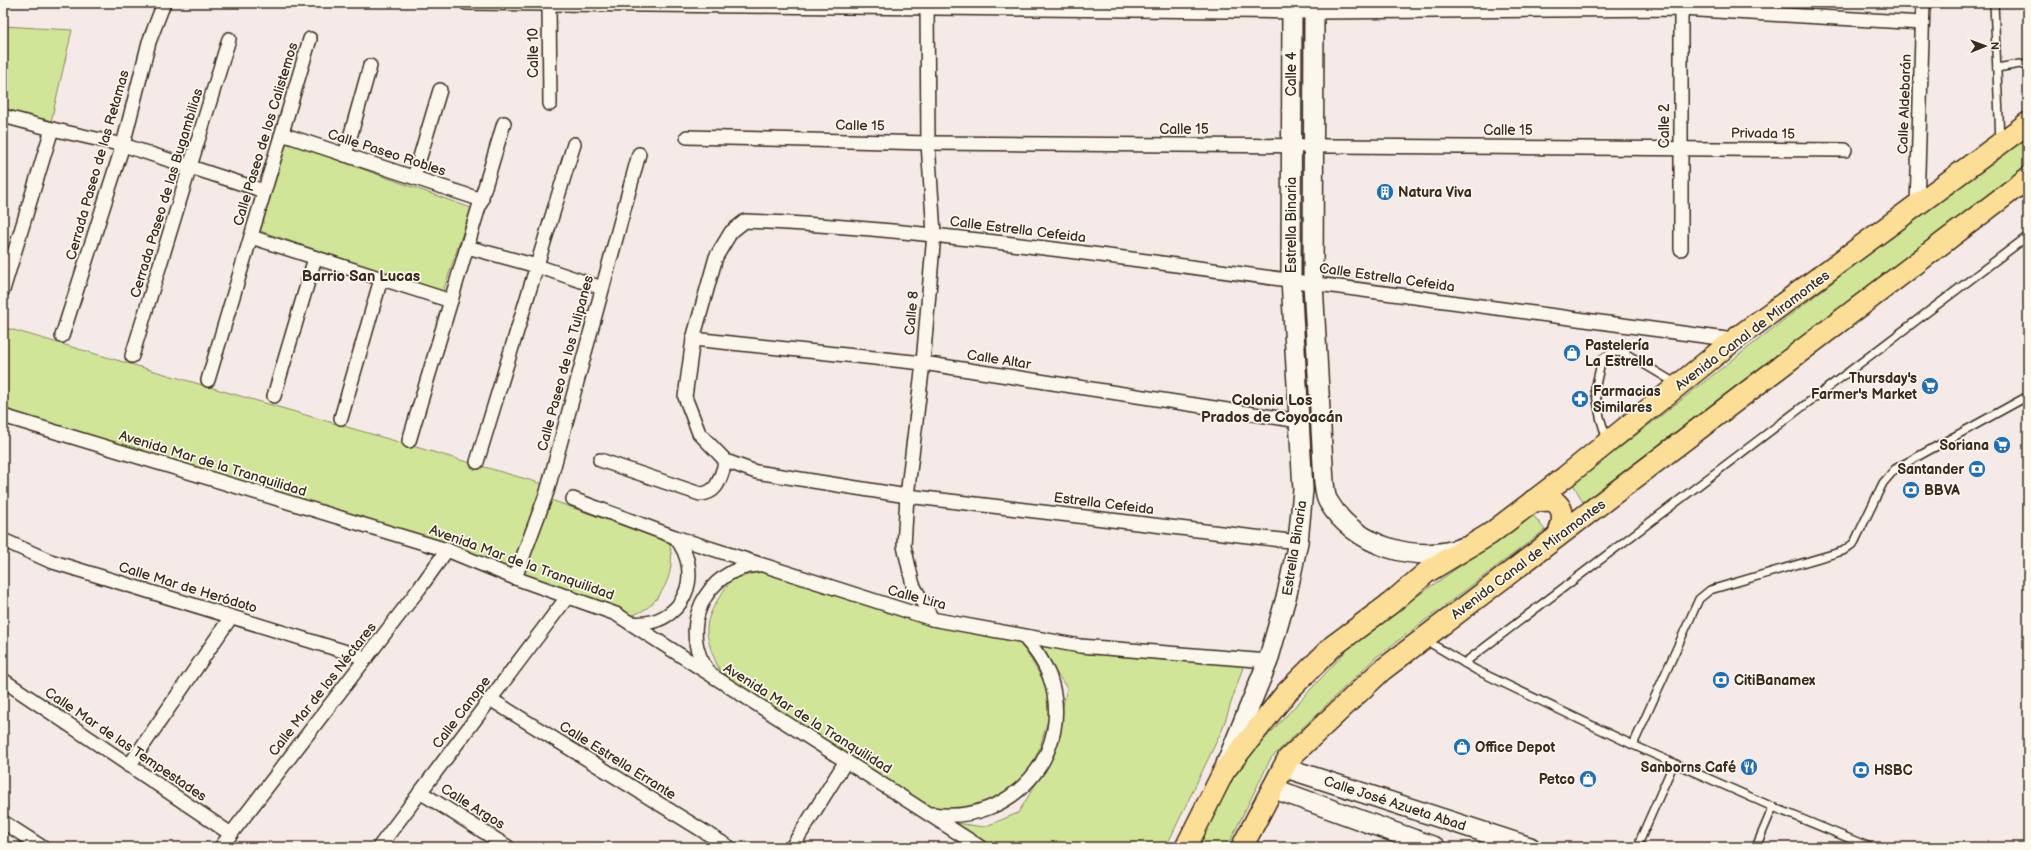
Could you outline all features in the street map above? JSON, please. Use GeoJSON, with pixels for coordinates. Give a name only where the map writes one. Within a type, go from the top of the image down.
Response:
{"type":"FeatureCollection","features":[{"type":"Feature","properties":{"kind":"main road","name":"Avenida Canal de Miramontes"},"geometry":{"type":"LineString","coordinates":[[1186,847],[1224,771],[1287,692],[1333,646],[1391,603],[1428,572],[1490,534],[1565,477],[1734,340],[2028,123]]}},
{"type":"Feature","properties":{"kind":"main road","name":"Avenida Canal de Miramontes"},"geometry":{"type":"LineString","coordinates":[[1242,847],[1288,759],[1381,671],[2028,178]]}},
{"type":"Feature","properties":{"kind":"main road"},"geometry":{"type":"LineString","coordinates":[[1565,477],[1561,488],[1561,494],[1566,504],[1578,511],[1590,511]]}},
{"type":"Feature","properties":{"kind":"main road"},"geometry":{"type":"LineString","coordinates":[[1533,501],[1552,500],[1560,507],[1563,512],[1563,523],[1558,536]]}},
{"type":"Feature","properties":{"kind":"street","name":"Cerrada Paseo de las Retamas"},"geometry":{"type":"LineString","coordinates":[[62,336],[123,145],[149,42],[164,3]]}},
{"type":"Feature","properties":{"kind":"street"},"geometry":{"type":"LineString","coordinates":[[466,3],[1292,7],[1681,6],[1922,23]]}},
{"type":"Feature","properties":{"kind":"street","name":"Calle Aldebarán"},"geometry":{"type":"LineString","coordinates":[[1917,206],[1923,3]]}},
{"type":"Feature","properties":{"kind":"street","name":"Calle 10"},"geometry":{"type":"LineString","coordinates":[[549,4],[550,104]]}},
{"type":"Feature","properties":{"kind":"street","name":"Calle 8"},"geometry":{"type":"LineString","coordinates":[[927,5],[928,143],[934,234],[923,364],[907,496],[904,546],[913,585],[932,619]]}},
{"type":"Feature","properties":{"kind":"street","name":"Calle 2"},"geometry":{"type":"LineString","coordinates":[[1681,6],[1681,249]]}},
{"type":"Feature","properties":{"kind":"street","name":"Calle 4"},"geometry":{"type":"LineString","coordinates":[[1291,146],[1292,7]]}},
{"type":"Feature","properties":{"kind":"street","name":"Calle 4"},"geometry":{"type":"LineString","coordinates":[[1313,145],[1314,7]]}},
{"type":"Feature","properties":{"kind":"street","name":"Cerrada Paseo de las Bugambilias"},"geometry":{"type":"LineString","coordinates":[[132,356],[229,39]]}},
{"type":"Feature","properties":{"kind":"street","name":"Calle Paseo de los Calistemos"},"geometry":{"type":"LineString","coordinates":[[208,380],[310,39]]}},
{"type":"Feature","properties":{"kind":"street"},"geometry":{"type":"LineString","coordinates":[[345,154],[370,66]]}},
{"type":"Feature","properties":{"kind":"street"},"geometry":{"type":"LineString","coordinates":[[414,177],[440,90]]}},
{"type":"Feature","properties":{"kind":"street"},"geometry":{"type":"LineString","coordinates":[[3,116],[123,145],[264,191]]}},
{"type":"Feature","properties":{"kind":"street"},"geometry":{"type":"LineString","coordinates":[[409,441],[504,123]]}},
{"type":"Feature","properties":{"kind":"street"},"geometry":{"type":"LineString","coordinates":[[3,290],[52,129]]}},
{"type":"Feature","properties":{"kind":"street","name":"Calle Paseo Robles"},"geometry":{"type":"LineString","coordinates":[[282,134],[482,200]]}},
{"type":"Feature","properties":{"kind":"street","name":"Calle 15"},"geometry":{"type":"LineString","coordinates":[[687,136],[928,143],[1680,148]]}},
{"type":"Feature","properties":{"kind":"street"},"geometry":{"type":"LineString","coordinates":[[477,462],[574,144]]}},
{"type":"Feature","properties":{"kind":"street","name":"Estrella Binaria"},"geometry":{"type":"LineString","coordinates":[[1313,145],[1313,283],[1324,483],[1327,500],[1340,517],[1361,534],[1376,543],[1408,552],[1442,553],[1475,543],[1490,534]]}},
{"type":"Feature","properties":{"kind":"street","name":"Estrella Binaria"},"geometry":{"type":"LineString","coordinates":[[1224,771],[1268,661],[1288,594],[1298,542],[1303,490],[1291,279],[1291,146]]}},
{"type":"Feature","properties":{"kind":"street","name":"Privada 15"},"geometry":{"type":"LineString","coordinates":[[1680,148],[1845,150]]}},
{"type":"Feature","properties":{"kind":"street","name":"Calle Paseo de los Tulipanes"},"geometry":{"type":"LineString","coordinates":[[514,578],[547,492],[639,154]]}},
{"type":"Feature","properties":{"kind":"street","name":"Calle Estrella Cefeida"},"geometry":{"type":"LineString","coordinates":[[907,496],[756,472],[726,462],[699,434],[685,397],[693,339],[716,256],[731,232],[745,221],[794,223],[934,234],[1291,279],[1734,340]]}},
{"type":"Feature","properties":{"kind":"street"},"geometry":{"type":"LineString","coordinates":[[251,237],[451,301]]}},
{"type":"Feature","properties":{"kind":"street"},"geometry":{"type":"LineString","coordinates":[[467,247],[537,266],[602,288]]}},
{"type":"Feature","properties":{"kind":"street"},"geometry":{"type":"LineString","coordinates":[[274,396],[315,258]]}},
{"type":"Feature","properties":{"kind":"street"},"geometry":{"type":"LineString","coordinates":[[341,418],[381,279]]}},
{"type":"Feature","properties":{"kind":"street","name":"Calle Altar"},"geometry":{"type":"LineString","coordinates":[[693,339],[923,364],[1299,421]]}},
{"type":"Feature","properties":{"kind":"street","name":"Avenida Mar de la Tranquilidad"},"geometry":{"type":"LineString","coordinates":[[3,416],[447,550],[514,578],[616,614],[980,847]]}},
{"type":"Feature","properties":{"kind":"street"},"geometry":{"type":"LineString","coordinates":[[600,460],[700,494],[709,494],[715,489],[726,462]]}},
{"type":"Feature","properties":{"kind":"street","name":"Estrella Cefeida"},"geometry":{"type":"LineString","coordinates":[[907,496],[1298,542]]}},
{"type":"Feature","properties":{"kind":"street","name":"Calle Lira"},"geometry":{"type":"LineString","coordinates":[[573,499],[675,537],[932,619],[1080,646],[1268,661]]}},
{"type":"Feature","properties":{"kind":"street"},"geometry":{"type":"LineString","coordinates":[[1302,502],[1305,507],[1316,510],[1321,509],[1327,500]]}},
{"type":"Feature","properties":{"kind":"street"},"geometry":{"type":"LineString","coordinates":[[630,623],[640,624],[660,619],[677,607],[683,599],[690,578],[689,567],[687,556],[675,537]]}},
{"type":"Feature","properties":{"kind":"street","name":"Calle Mar de Heródoto"},"geometry":{"type":"LineString","coordinates":[[3,540],[50,561],[366,658]]}},
{"type":"Feature","properties":{"kind":"street","name":"Calle Mar de los Néctares"},"geometry":{"type":"LineString","coordinates":[[221,847],[447,550]]}},
{"type":"Feature","properties":{"kind":"street"},"geometry":{"type":"LineString","coordinates":[[716,679],[702,661],[698,650],[695,627],[700,605],[713,586],[730,572],[752,565],[763,565]]}},
{"type":"Feature","properties":{"kind":"street","name":"Calle Canope"},"geometry":{"type":"LineString","coordinates":[[379,847],[568,596]]}},
{"type":"Feature","properties":{"kind":"street"},"geometry":{"type":"LineString","coordinates":[[129,766],[231,617]]}},
{"type":"Feature","properties":{"kind":"street"},"geometry":{"type":"LineString","coordinates":[[928,814],[957,816],[986,810],[999,804],[1023,787],[1041,764],[1048,751],[1053,728],[1055,705],[1053,690],[1042,661],[1024,637]]}},
{"type":"Feature","properties":{"kind":"street","name":"Calle Mar de las Tempestades"},"geometry":{"type":"LineString","coordinates":[[3,680],[230,834]]}},
{"type":"Feature","properties":{"kind":"street","name":"Calle Estrella Errante"},"geometry":{"type":"LineString","coordinates":[[490,699],[729,847]]}},
{"type":"Feature","properties":{"kind":"street"},"geometry":{"type":"LineString","coordinates":[[792,847],[846,761]]}},
{"type":"Feature","properties":{"kind":"street","name":"Calle José Azueta Abad"},"geometry":{"type":"LineString","coordinates":[[1283,767],[1530,847]]}},
{"type":"Feature","properties":{"kind":"street","name":"Calle José Azueta Abad"},"geometry":{"type":"LineString","coordinates":[[1272,788],[1435,847]]}},
{"type":"Feature","properties":{"kind":"street","name":"Calle Argos"},"geometry":{"type":"LineString","coordinates":[[420,792],[508,847]]}},
{"type":"Feature","properties":{"kind":"street"},"geometry":{"type":"LineString","coordinates":[[3,822],[42,847]]}},
{"type":"Feature","properties":{"kind":"lane"},"geometry":{"type":"LineString","coordinates":[[1994,3],[2000,144]]}},
{"type":"Feature","properties":{"kind":"lane"},"geometry":{"type":"LineString","coordinates":[[1997,68],[2020,64],[2028,67]]}},
{"type":"Feature","properties":{"kind":"lane"},"geometry":{"type":"LineString","coordinates":[[1464,663],[2028,236]]}},
{"type":"Feature","properties":{"kind":"lane"},"geometry":{"type":"LineString","coordinates":[[1608,442],[1600,418],[1595,389],[1602,359],[1613,352],[1625,353],[1679,385]]}},
{"type":"Feature","properties":{"kind":"lane"},"geometry":{"type":"LineString","coordinates":[[1633,745],[1698,600],[1710,590],[1843,551],[1854,543],[1883,483],[1895,469],[2028,396]]}},
{"type":"Feature","properties":{"kind":"lane"},"geometry":{"type":"LineString","coordinates":[[1423,639],[1464,663],[1633,745],[1773,807],[1870,847]]}},
{"type":"Feature","properties":{"kind":"lane"},"geometry":{"type":"LineString","coordinates":[[1640,840],[1674,763]]}},
{"type":"Feature","properties":{"kind":"lane"},"geometry":{"type":"LineString","coordinates":[[1756,847],[1773,807]]}},
{"type":"Feature","properties":{"kind":"green space"},"geometry":{"type":"Polygon","coordinates":[[[3,26],[72,30],[50,126],[3,114],[3,26]]]}},
{"type":"Feature","properties":{"kind":"green space"},"geometry":{"type":"Polygon","coordinates":[[[2028,130],[2028,164],[1583,502],[1573,484],[2028,130]]]}},
{"type":"Feature","properties":{"kind":"green space"},"geometry":{"type":"Polygon","coordinates":[[[287,142],[471,208],[443,292],[260,231],[287,142]]]}},
{"type":"Feature","properties":{"kind":"green space"},"geometry":{"type":"Polygon","coordinates":[[[3,327],[543,484],[510,570],[436,539],[3,410],[3,327]]]}},
{"type":"Feature","properties":{"kind":"green space"},"geometry":{"type":"Polygon","coordinates":[[[551,500],[669,542],[671,560],[668,578],[665,586],[654,602],[645,609],[630,616],[522,575],[551,500]]]}},
{"type":"Feature","properties":{"kind":"green space"},"geometry":{"type":"Polygon","coordinates":[[[1533,515],[1545,530],[1375,658],[1271,758],[1227,847],[1198,847],[1237,769],[1360,636],[1533,515]]]}},
{"type":"Feature","properties":{"kind":"green space"},"geometry":{"type":"Polygon","coordinates":[[[761,571],[1013,638],[1023,646],[1050,692],[1051,710],[1040,747],[1017,798],[1006,807],[978,815],[928,809],[722,676],[709,642],[707,624],[709,617],[715,604],[731,580],[761,571]]]}},
{"type":"Feature","properties":{"kind":"green space"},"geometry":{"type":"Polygon","coordinates":[[[1037,645],[1088,652],[1245,661],[1222,730],[1166,847],[989,847],[949,822],[984,827],[1018,813],[1037,782],[1054,745],[1067,688],[1037,645]]]}},
{"type":"Feature","properties":{"kind":"place","name":"Natura Viva"},"geometry":{"type":"Point","coordinates":[1385,192]}},
{"type":"Feature","properties":{"kind":"place","name":"Pastelería La Estrella"},"geometry":{"type":"Point","coordinates":[1572,353]}},
{"type":"Feature","properties":{"kind":"place","name":"Thursday's Farmer's Market"},"geometry":{"type":"Point","coordinates":[1930,386]}},
{"type":"Feature","properties":{"kind":"place","name":"Farmacias Similares"},"geometry":{"type":"Point","coordinates":[1580,399]}},
{"type":"Feature","properties":{"kind":"place","name":"Soriana"},"geometry":{"type":"Point","coordinates":[2002,445]}},
{"type":"Feature","properties":{"kind":"place","name":"Santander"},"geometry":{"type":"Point","coordinates":[1977,469]}},
{"type":"Feature","properties":{"kind":"place","name":"BBVA"},"geometry":{"type":"Point","coordinates":[1911,490]}},
{"type":"Feature","properties":{"kind":"place","name":"CitiBanamex"},"geometry":{"type":"Point","coordinates":[1721,680]}},
{"type":"Feature","properties":{"kind":"place","name":"Office Depot"},"geometry":{"type":"Point","coordinates":[1462,747]}},
{"type":"Feature","properties":{"kind":"place","name":"Sanborns Café"},"geometry":{"type":"Point","coordinates":[1749,767]}},
{"type":"Feature","properties":{"kind":"place","name":"HSBC"},"geometry":{"type":"Point","coordinates":[1861,770]}},
{"type":"Feature","properties":{"kind":"place","name":"Petco"},"geometry":{"type":"Point","coordinates":[1588,779]}},
{"type":"Feature","properties":{"kind":"district","name":"Barrio San Lucas"},"geometry":{"type":"Point","coordinates":[361,276]}},
{"type":"Feature","properties":{"kind":"district","name":"Colonia Los Prados de Coyoacán"},"geometry":{"type":"Point","coordinates":[1272,408]}}]}
